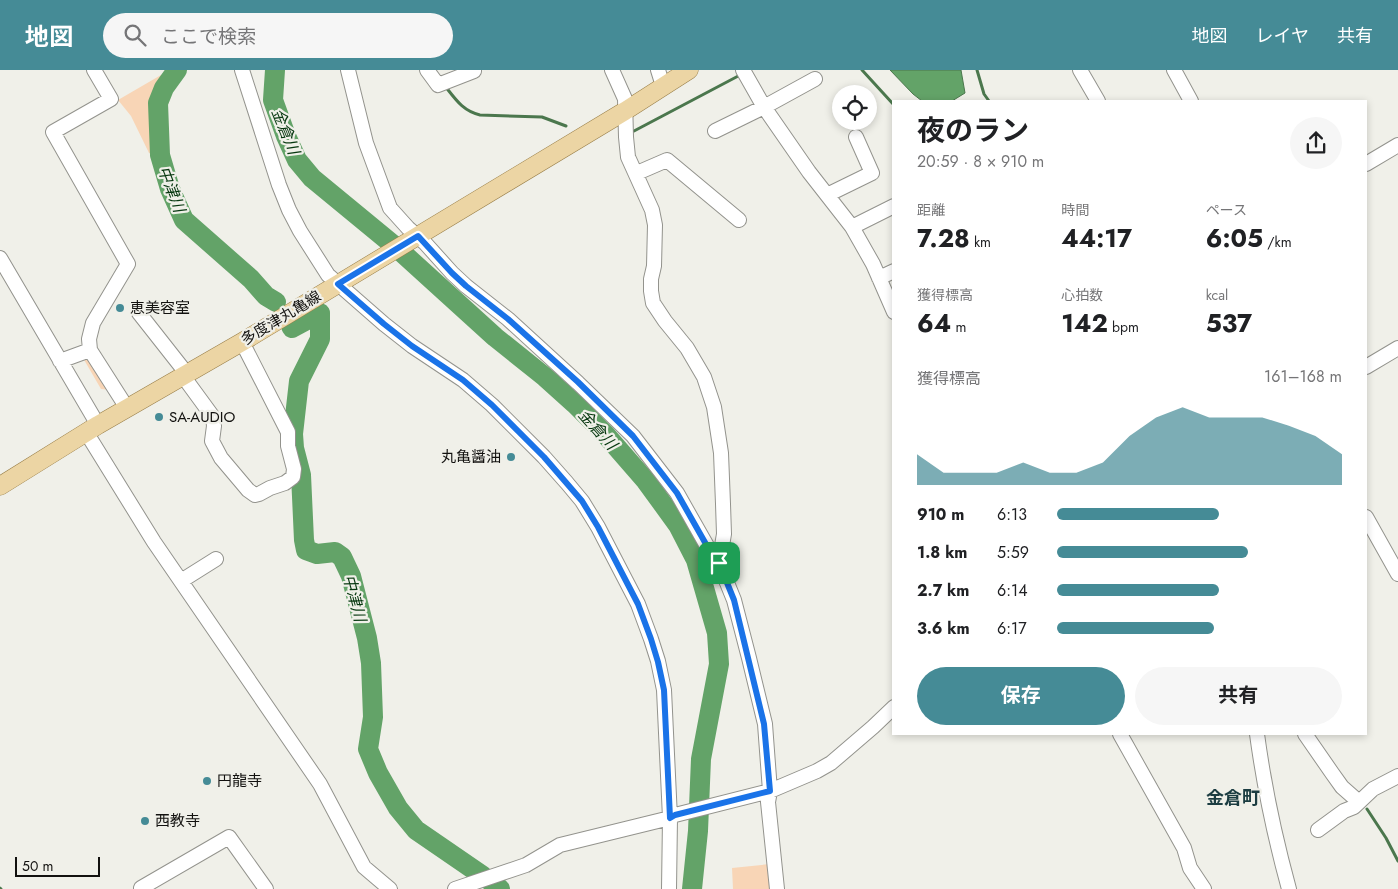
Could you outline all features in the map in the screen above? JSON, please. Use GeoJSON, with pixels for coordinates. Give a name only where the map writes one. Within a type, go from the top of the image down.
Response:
{"type":"FeatureCollection","features":[{"type":"Feature","properties":{"kind":"main road","name":"多度津丸亀線"},"geometry":{"type":"LineString","coordinates":[[0,486],[127,408],[242,342],[625,111],[660,78],[689,70]]}},
{"type":"Feature","properties":{"kind":"street"},"geometry":{"type":"LineString","coordinates":[[94,70],[111,99],[53,132],[128,264],[93,323],[89,339],[90,350],[127,408]]}},
{"type":"Feature","properties":{"kind":"street"},"geometry":{"type":"LineString","coordinates":[[242,70],[279,185],[289,210],[328,275],[384,324],[412,346],[463,380],[492,405],[544,457],[582,501],[598,527],[638,604],[658,662],[664,690],[675,816],[669,889]]}},
{"type":"Feature","properties":{"kind":"street"},"geometry":{"type":"LineString","coordinates":[[348,70],[366,143],[390,208],[452,273],[508,319],[578,382],[633,436],[677,493],[711,553],[719,563],[734,600],[764,724],[770,791],[768,802],[777,889]]}},
{"type":"Feature","properties":{"kind":"street"},"geometry":{"type":"LineString","coordinates":[[427,70],[445,82],[474,71]]}},
{"type":"Feature","properties":{"kind":"street"},"geometry":{"type":"LineString","coordinates":[[612,70],[625,99],[628,157],[637,173],[652,210],[655,225],[654,266],[651,279],[653,303],[687,348],[704,378],[714,407],[721,453],[724,514],[724,534],[719,563]]}},
{"type":"Feature","properties":{"kind":"street"},"geometry":{"type":"LineString","coordinates":[[1080,70],[1097,100]]}},
{"type":"Feature","properties":{"kind":"street"},"geometry":{"type":"LineString","coordinates":[[1174,70],[1190,100]]}},
{"type":"Feature","properties":{"kind":"street"},"geometry":{"type":"LineString","coordinates":[[745,72],[764,107],[852,227],[873,264],[892,307]]}},
{"type":"Feature","properties":{"kind":"street"},"geometry":{"type":"LineString","coordinates":[[715,131],[815,79]]}},
{"type":"Feature","properties":{"kind":"street"},"geometry":{"type":"LineString","coordinates":[[827,195],[872,173],[856,137]]}},
{"type":"Feature","properties":{"kind":"street"},"geometry":{"type":"LineString","coordinates":[[1367,163],[1398,145]]}},
{"type":"Feature","properties":{"kind":"street"},"geometry":{"type":"LineString","coordinates":[[637,173],[667,160],[740,220]]}},
{"type":"Feature","properties":{"kind":"street"},"geometry":{"type":"LineString","coordinates":[[852,227],[892,207]]}},
{"type":"Feature","properties":{"kind":"street"},"geometry":{"type":"LineString","coordinates":[[0,258],[60,361],[92,429],[154,542],[320,784],[364,867],[390,889]]}},
{"type":"Feature","properties":{"kind":"street"},"geometry":{"type":"LineString","coordinates":[[879,278],[892,272]]}},
{"type":"Feature","properties":{"kind":"street"},"geometry":{"type":"LineString","coordinates":[[140,313],[213,417],[212,441],[220,458],[248,490],[255,495],[291,480],[294,469],[288,446],[288,432],[242,342]]}},
{"type":"Feature","properties":{"kind":"street"},"geometry":{"type":"LineString","coordinates":[[1367,366],[1398,348]]}},
{"type":"Feature","properties":{"kind":"street"},"geometry":{"type":"LineString","coordinates":[[60,361],[90,350]]}},
{"type":"Feature","properties":{"kind":"street"},"geometry":{"type":"LineString","coordinates":[[1367,517],[1393,554],[1398,574]]}},
{"type":"Feature","properties":{"kind":"street"},"geometry":{"type":"LineString","coordinates":[[181,581],[216,560]]}},
{"type":"Feature","properties":{"kind":"street"},"geometry":{"type":"LineString","coordinates":[[455,889],[526,865],[560,845],[770,791],[817,771],[831,762],[874,727],[892,709]]}},
{"type":"Feature","properties":{"kind":"street"},"geometry":{"type":"LineString","coordinates":[[1121,735],[1184,848],[1190,868],[1204,889]]}},
{"type":"Feature","properties":{"kind":"street"},"geometry":{"type":"LineString","coordinates":[[1257,735],[1263,777],[1289,889]]}},
{"type":"Feature","properties":{"kind":"street"},"geometry":{"type":"LineString","coordinates":[[1306,735],[1342,786],[1359,802]]}},
{"type":"Feature","properties":{"kind":"street"},"geometry":{"type":"LineString","coordinates":[[1318,830],[1344,811],[1354,807],[1373,789],[1398,776]]}},
{"type":"Feature","properties":{"kind":"street"},"geometry":{"type":"LineString","coordinates":[[141,888],[229,837],[266,889]]}},
{"type":"Feature","properties":{"kind":"shaded area"},"geometry":{"type":"Polygon","coordinates":[[[890,70],[961,70],[965,93],[954,100],[921,100],[890,70]]]}},
{"type":"Feature","properties":{"kind":"shaded area"},"geometry":{"type":"Polygon","coordinates":[[[170,74],[160,89],[156,106],[157,154],[149,153],[131,116],[118,100],[161,75],[170,74]]]}},
{"type":"Feature","properties":{"kind":"shaded area"},"geometry":{"type":"Polygon","coordinates":[[[86,356],[111,390],[101,389],[83,358],[86,356]]]}},
{"type":"Feature","properties":{"kind":"shaded area"},"geometry":{"type":"Polygon","coordinates":[[[770,864],[772,889],[733,889],[732,868],[770,864]]]}},
{"type":"Feature","properties":{"kind":"waterway","name":"中津川"},"geometry":{"type":"LineString","coordinates":[[177,70],[164,88],[158,103],[160,155],[170,189],[184,220],[251,279],[266,296],[276,302]]}},
{"type":"Feature","properties":{"kind":"waterway","name":"金倉川"},"geometry":{"type":"LineString","coordinates":[[275,70],[273,100],[297,160],[312,178],[397,248],[495,337],[575,404],[606,435],[646,481],[678,525],[696,560],[717,633],[719,664],[701,759],[698,831],[692,889]]}},
{"type":"Feature","properties":{"kind":"waterway"},"geometry":{"type":"LineString","coordinates":[[862,70],[892,103]]}},
{"type":"Feature","properties":{"kind":"waterway"},"geometry":{"type":"LineString","coordinates":[[977,70],[984,94],[988,100]]}},
{"type":"Feature","properties":{"kind":"waterway"},"geometry":{"type":"LineString","coordinates":[[634,131],[742,74]]}},
{"type":"Feature","properties":{"kind":"waterway"},"geometry":{"type":"LineString","coordinates":[[445,86],[460,104],[469,111],[480,115],[542,117],[566,126]]}},
{"type":"Feature","properties":{"kind":"waterway","name":"中津川"},"geometry":{"type":"LineString","coordinates":[[291,326],[292,328],[320,313],[320,339],[299,381],[293,434],[294,448],[301,475],[304,540],[306,550],[317,554],[335,552],[342,557],[351,576],[367,638],[371,663],[373,717],[368,749],[378,773],[398,808],[416,830],[483,876]]}},
{"type":"Feature","properties":{"kind":"waterway"},"geometry":{"type":"LineString","coordinates":[[1367,809],[1398,861]]}},
{"type":"Feature","properties":{"kind":"waterway","name":"中津川"},"geometry":{"type":"LineString","coordinates":[[491,882],[500,889]]}},
{"type":"Feature","properties":{"kind":"place","name":"恵美容室"},"geometry":{"type":"Point","coordinates":[120,308]}},
{"type":"Feature","properties":{"kind":"place","name":"SA-AUDIO"},"geometry":{"type":"Point","coordinates":[159,417]}},
{"type":"Feature","properties":{"kind":"place","name":"丸亀醤油"},"geometry":{"type":"Point","coordinates":[511,457]}},
{"type":"Feature","properties":{"kind":"place","name":"円龍寺"},"geometry":{"type":"Point","coordinates":[207,781]}},
{"type":"Feature","properties":{"kind":"place","name":"西教寺"},"geometry":{"type":"Point","coordinates":[145,821]}},
{"type":"Feature","properties":{"kind":"district","name":"金倉町"},"geometry":{"type":"Point","coordinates":[1233,798]}},
{"type":"Feature","properties":{"kind":"route"},"geometry":{"type":"LineString","coordinates":[[418,236],[452,273],[508,319],[578,382],[633,436],[677,493],[711,553],[719,563],[734,600],[764,724],[770,791],[675,815],[670,818],[664,690],[658,662],[638,604],[598,527],[582,501],[544,457],[492,405],[463,380],[412,346],[384,324],[338,284],[418,236]]}}]}
